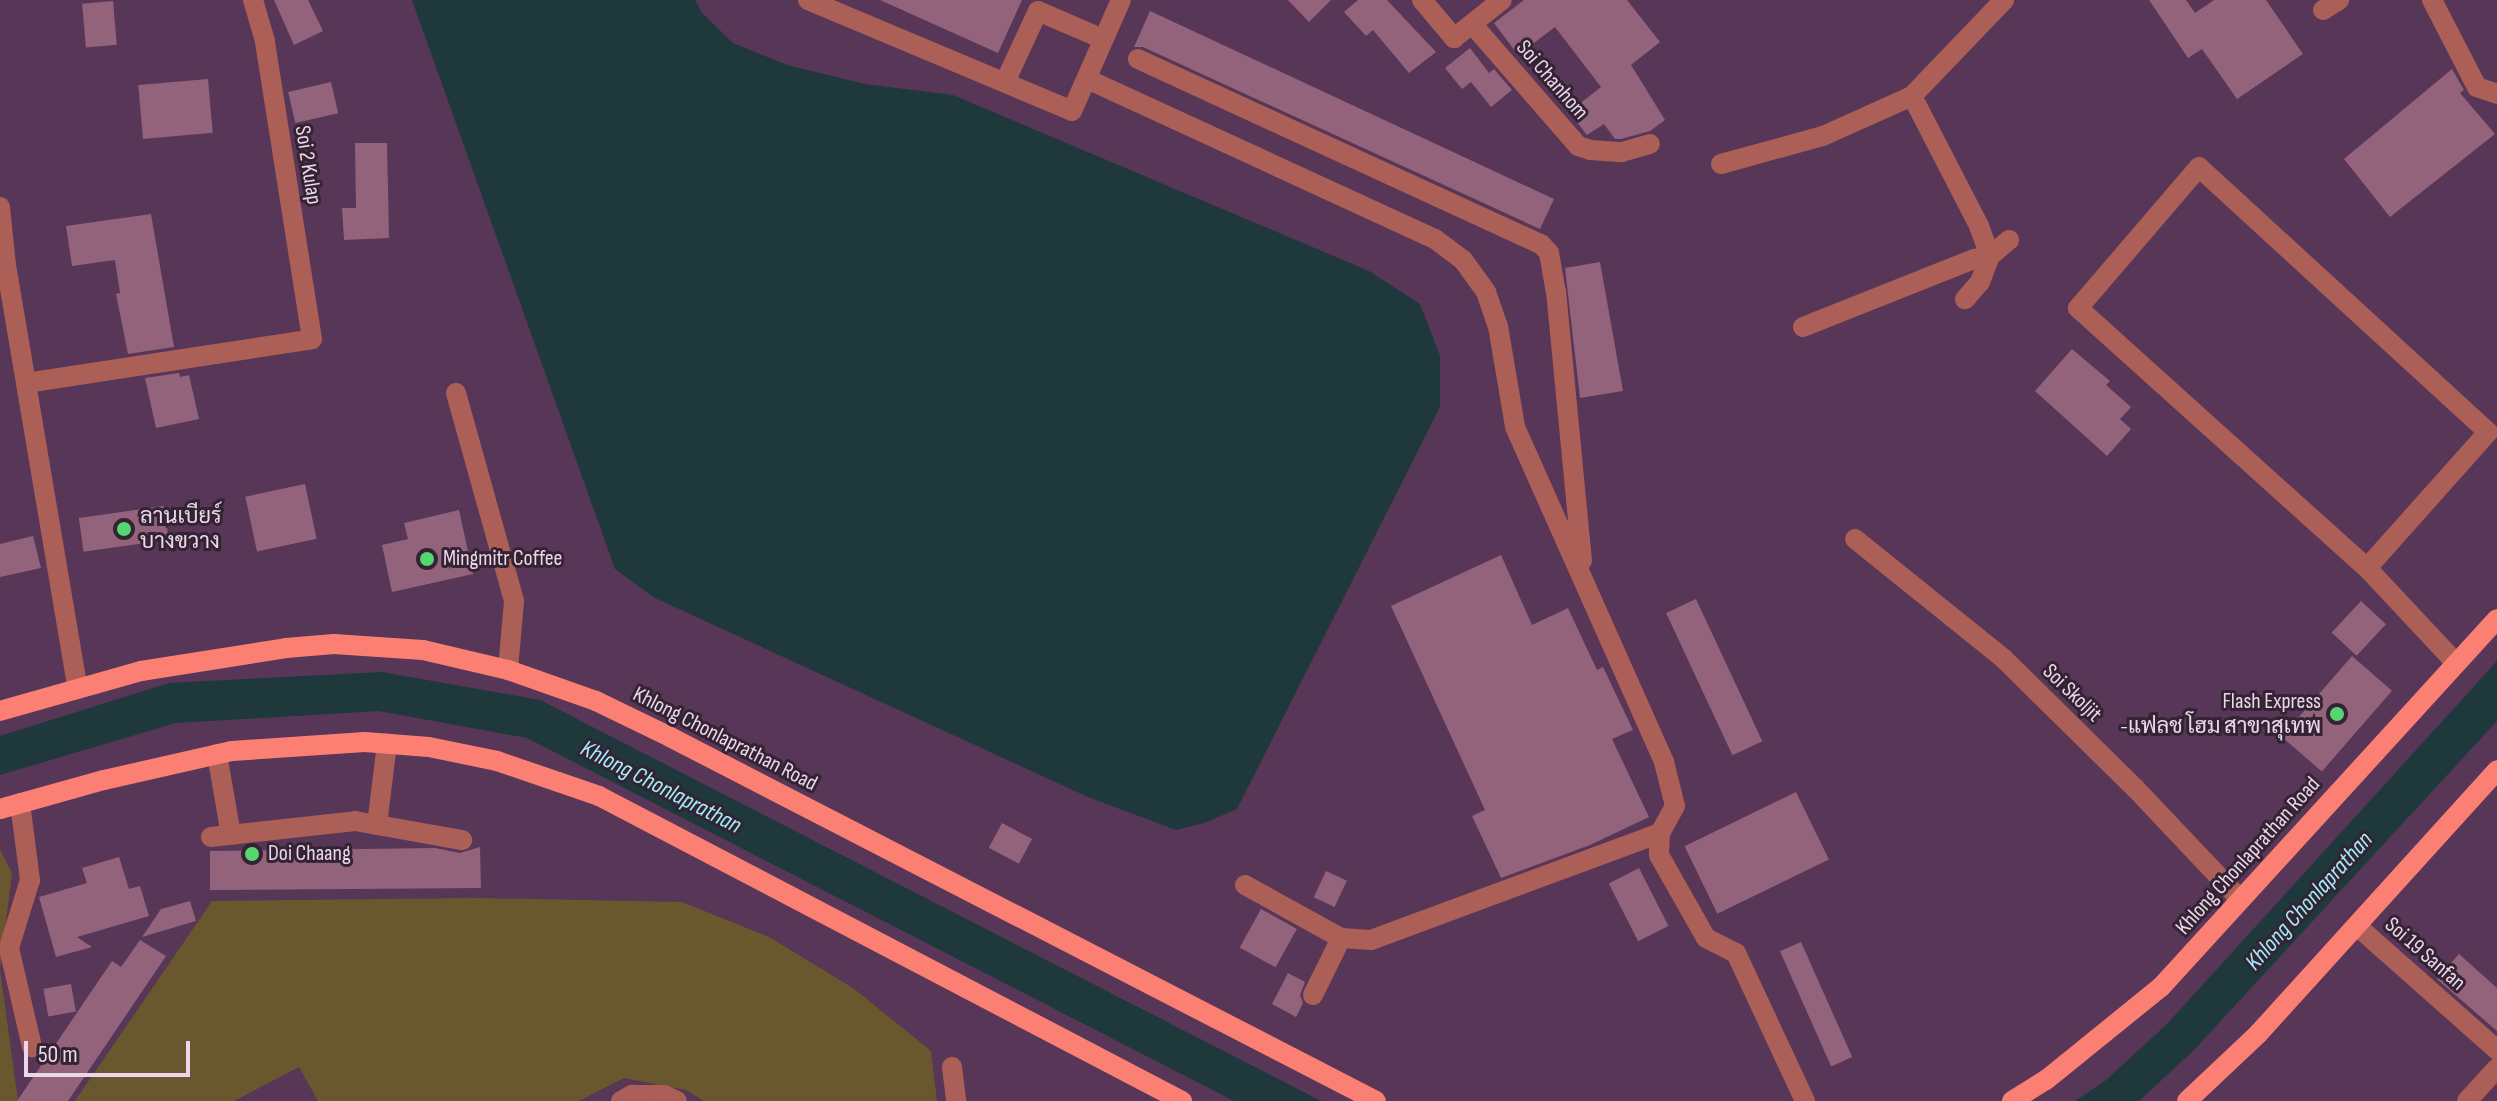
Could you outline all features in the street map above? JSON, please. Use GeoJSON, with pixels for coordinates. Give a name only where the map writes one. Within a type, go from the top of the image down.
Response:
{"type":"FeatureCollection","features":[{"type":"Feature","properties":{"kind":"main road","name":"Khlong Chonlaprathan Road"},"geometry":{"type":"LineString","coordinates":[[2012,1101],[2046,1080],[2161,987],[2497,619]]}},
{"type":"Feature","properties":{"kind":"main road","name":"Khlong Chonlaprathan Road"},"geometry":{"type":"LineString","coordinates":[[0,711],[141,671],[216,656],[334,644],[423,650],[508,670],[596,701],[670,737],[1376,1101]]}},
{"type":"Feature","properties":{"kind":"main road"},"geometry":{"type":"LineString","coordinates":[[10,806],[217,754],[297,745],[429,747],[497,761],[599,796],[1182,1101]]}},
{"type":"Feature","properties":{"kind":"main road"},"geometry":{"type":"LineString","coordinates":[[2187,1101],[2258,1034],[2497,770]]}},
{"type":"Feature","properties":{"kind":"street","name":"Soi 2 Kulap"},"geometry":{"type":"LineString","coordinates":[[26,383],[312,339],[265,41],[253,0]]}},
{"type":"Feature","properties":{"kind":"street"},"geometry":{"type":"LineString","coordinates":[[808,0],[1072,111],[1121,0]]}},
{"type":"Feature","properties":{"kind":"street"},"geometry":{"type":"LineString","coordinates":[[1422,0],[1454,38],[1502,0]]}},
{"type":"Feature","properties":{"kind":"street"},"geometry":{"type":"LineString","coordinates":[[1721,164],[1823,136],[1912,96],[2004,0]]}},
{"type":"Feature","properties":{"kind":"street"},"geometry":{"type":"LineString","coordinates":[[2432,0],[2477,87],[2497,94]]}},
{"type":"Feature","properties":{"kind":"street"},"geometry":{"type":"LineString","coordinates":[[1005,82],[1038,11],[1103,39]]}},
{"type":"Feature","properties":{"kind":"street","name":"Soi Chanhom"},"geometry":{"type":"LineString","coordinates":[[1473,25],[1578,146],[1622,152],[1650,144]]}},
{"type":"Feature","properties":{"kind":"street"},"geometry":{"type":"LineString","coordinates":[[1138,59],[1541,244],[1549,253],[1556,291],[1584,581]]}},
{"type":"Feature","properties":{"kind":"street"},"geometry":{"type":"LineString","coordinates":[[1087,79],[1435,239],[1463,260],[1486,292],[1498,326],[1515,427],[1664,762],[1675,806],[1660,833],[1659,855],[1692,920],[1706,938],[1736,953],[1805,1101]]}},
{"type":"Feature","properties":{"kind":"street"},"geometry":{"type":"LineString","coordinates":[[1912,96],[1990,256]]}},
{"type":"Feature","properties":{"kind":"street"},"geometry":{"type":"LineString","coordinates":[[2367,568],[2488,432],[2199,167],[2078,308],[2367,568],[2456,663]]}},
{"type":"Feature","properties":{"kind":"street"},"geometry":{"type":"LineString","coordinates":[[0,207],[26,383],[78,689]]}},
{"type":"Feature","properties":{"kind":"street"},"geometry":{"type":"LineString","coordinates":[[1965,299],[1980,282],[1990,256],[2009,240]]}},
{"type":"Feature","properties":{"kind":"street"},"geometry":{"type":"LineString","coordinates":[[1803,327],[1974,259],[1990,256]]}},
{"type":"Feature","properties":{"kind":"street"},"geometry":{"type":"LineString","coordinates":[[456,393],[514,601],[508,670]]}},
{"type":"Feature","properties":{"kind":"street","name":"Soi Skoljit"},"geometry":{"type":"LineString","coordinates":[[1855,539],[2004,659],[2240,899]]}},
{"type":"Feature","properties":{"kind":"street"},"geometry":{"type":"LineString","coordinates":[[377,825],[387,744]]}},
{"type":"Feature","properties":{"kind":"street"},"geometry":{"type":"LineString","coordinates":[[217,754],[221,836],[355,821],[462,840]]}},
{"type":"Feature","properties":{"kind":"street"},"geometry":{"type":"LineString","coordinates":[[10,806],[30,880],[9,948],[32,1047]]}},
{"type":"Feature","properties":{"kind":"street"},"geometry":{"type":"LineString","coordinates":[[1245,885],[1341,938],[1371,940],[1405,930],[1660,833]]}},
{"type":"Feature","properties":{"kind":"street","name":"Soi 19 Sanfan"},"geometry":{"type":"LineString","coordinates":[[2357,926],[2497,1050]]}},
{"type":"Feature","properties":{"kind":"street"},"geometry":{"type":"LineString","coordinates":[[1313,995],[1341,938]]}},
{"type":"Feature","properties":{"kind":"street"},"geometry":{"type":"LineString","coordinates":[[952,1067],[956,1101]]}},
{"type":"Feature","properties":{"kind":"street"},"geometry":{"type":"LineString","coordinates":[[2467,1101],[2497,1068]]}},
{"type":"Feature","properties":{"kind":"street"},"geometry":{"type":"LineString","coordinates":[[621,1101],[632,1095],[664,1095],[677,1101]]}},
{"type":"Feature","properties":{"kind":"shaded area"},"geometry":{"type":"Polygon","coordinates":[[[0,850],[12,873],[0,970],[0,850]]]}},
{"type":"Feature","properties":{"kind":"shaded area"},"geometry":{"type":"Polygon","coordinates":[[[477,898],[682,902],[769,937],[853,988],[931,1051],[937,1101],[704,1101],[686,1090],[624,1078],[579,1101],[318,1101],[299,1067],[234,1101],[75,1101],[212,901],[477,898]]]}},
{"type":"Feature","properties":{"kind":"shaded area"},"geometry":{"type":"Polygon","coordinates":[[[0,970],[18,1101],[0,1101],[0,970]]]}},
{"type":"Feature","properties":{"kind":"water"},"geometry":{"type":"Polygon","coordinates":[[[412,0],[695,0],[702,13],[733,43],[787,65],[865,84],[953,95],[1369,271],[1420,304],[1440,356],[1440,407],[1237,809],[1204,823],[1176,830],[1088,797],[655,598],[615,569],[412,0]]]}},
{"type":"Feature","properties":{"kind":"water","name":"Khlong Chonlaprathan"},"geometry":{"type":"Polygon","coordinates":[[[2497,661],[2497,721],[2193,1051],[2139,1101],[2075,1101],[2105,1081],[2167,1024],[2497,661]]]}},
{"type":"Feature","properties":{"kind":"water","name":"Khlong Chonlaprathan"},"geometry":{"type":"Polygon","coordinates":[[[382,672],[540,700],[1321,1101],[1234,1101],[527,738],[379,711],[176,723],[0,775],[0,736],[169,683],[382,672]]]}},
{"type":"Feature","properties":{"kind":"building"},"geometry":{"type":"Polygon","coordinates":[[[274,0],[308,0],[323,31],[294,45],[274,0]]]}},
{"type":"Feature","properties":{"kind":"building"},"geometry":{"type":"Polygon","coordinates":[[[880,0],[1022,0],[998,53],[880,0]]]}},
{"type":"Feature","properties":{"kind":"building"},"geometry":{"type":"Polygon","coordinates":[[[1288,0],[1331,0],[1309,22],[1288,0]]]}},
{"type":"Feature","properties":{"kind":"building"},"geometry":{"type":"Polygon","coordinates":[[[1358,0],[1387,0],[1436,52],[1409,73],[1373,30],[1366,36],[1344,12],[1358,0]]]}},
{"type":"Feature","properties":{"kind":"building"},"geometry":{"type":"Polygon","coordinates":[[[1524,0],[1627,0],[1660,42],[1631,65],[1665,120],[1650,131],[1621,139],[1615,139],[1604,124],[1587,135],[1569,112],[1601,87],[1555,27],[1518,55],[1494,23],[1524,0]]]}},
{"type":"Feature","properties":{"kind":"building"},"geometry":{"type":"Polygon","coordinates":[[[2149,0],[2186,0],[2195,13],[2214,0],[2266,0],[2303,54],[2237,99],[2202,49],[2188,58],[2149,0]]]}},
{"type":"Feature","properties":{"kind":"building"},"geometry":{"type":"Polygon","coordinates":[[[113,1],[117,45],[86,48],[82,4],[113,1]]]}},
{"type":"Feature","properties":{"kind":"building"},"geometry":{"type":"Polygon","coordinates":[[[1150,11],[1554,199],[1540,229],[1143,47],[1134,47],[1150,11]]]}},
{"type":"Feature","properties":{"kind":"building"},"geometry":{"type":"Polygon","coordinates":[[[1470,48],[1489,73],[1494,69],[1512,90],[1491,107],[1471,82],[1462,89],[1445,68],[1470,48]]]}},
{"type":"Feature","properties":{"kind":"building"},"geometry":{"type":"Polygon","coordinates":[[[2452,69],[2464,90],[2460,93],[2495,134],[2390,217],[2344,159],[2452,69]]]}},
{"type":"Feature","properties":{"kind":"building"},"geometry":{"type":"Polygon","coordinates":[[[208,79],[213,133],[143,139],[138,85],[208,79]]]}},
{"type":"Feature","properties":{"kind":"building"},"geometry":{"type":"Polygon","coordinates":[[[331,82],[338,113],[295,123],[288,92],[331,82]]]}},
{"type":"Feature","properties":{"kind":"building"},"geometry":{"type":"Polygon","coordinates":[[[355,143],[387,143],[389,238],[344,240],[342,208],[356,208],[355,143]]]}},
{"type":"Feature","properties":{"kind":"building"},"geometry":{"type":"Polygon","coordinates":[[[151,214],[174,347],[128,354],[116,294],[120,293],[115,260],[72,266],[66,226],[151,214]]]}},
{"type":"Feature","properties":{"kind":"building"},"geometry":{"type":"Polygon","coordinates":[[[1600,262],[1623,391],[1580,398],[1565,268],[1600,262]]]}},
{"type":"Feature","properties":{"kind":"building"},"geometry":{"type":"Polygon","coordinates":[[[2072,349],[2110,381],[2106,385],[2131,407],[2120,419],[2131,429],[2107,456],[2035,391],[2072,349]]]}},
{"type":"Feature","properties":{"kind":"building"},"geometry":{"type":"Polygon","coordinates":[[[179,373],[180,377],[189,375],[199,419],[156,428],[145,378],[179,373]]]}},
{"type":"Feature","properties":{"kind":"building"},"geometry":{"type":"Polygon","coordinates":[[[305,484],[317,539],[257,551],[245,497],[305,484]]]}},
{"type":"Feature","properties":{"kind":"building","name":"ลานเบียร์ บางขวาง"},"geometry":{"type":"Polygon","coordinates":[[[164,506],[169,540],[84,552],[79,518],[164,506]]]}},
{"type":"Feature","properties":{"kind":"building","name":"Mingmitr Coffee"},"geometry":{"type":"Polygon","coordinates":[[[459,510],[473,574],[392,592],[382,545],[408,539],[404,523],[459,510]]]}},
{"type":"Feature","properties":{"kind":"building"},"geometry":{"type":"Polygon","coordinates":[[[33,536],[41,568],[0,577],[0,544],[33,536]]]}},
{"type":"Feature","properties":{"kind":"building"},"geometry":{"type":"Polygon","coordinates":[[[1501,555],[1532,625],[1568,608],[1597,670],[1603,667],[1633,730],[1612,739],[1649,817],[1590,845],[1501,878],[1472,816],[1485,810],[1391,606],[1501,555]]]}},
{"type":"Feature","properties":{"kind":"building"},"geometry":{"type":"Polygon","coordinates":[[[1696,599],[1762,741],[1732,755],[1666,613],[1696,599]]]}},
{"type":"Feature","properties":{"kind":"building"},"geometry":{"type":"Polygon","coordinates":[[[2361,601],[2386,624],[2357,656],[2332,632],[2361,601]]]}},
{"type":"Feature","properties":{"kind":"building","name":"Flash Express -แฟลช โฮม สาขาสุเทพ"},"geometry":{"type":"Polygon","coordinates":[[[2352,656],[2392,691],[2322,772],[2282,737],[2352,656]]]}},
{"type":"Feature","properties":{"kind":"building"},"geometry":{"type":"Polygon","coordinates":[[[1796,792],[1829,859],[1717,914],[1685,846],[1796,792]]]}},
{"type":"Feature","properties":{"kind":"building"},"geometry":{"type":"Polygon","coordinates":[[[1002,823],[1032,839],[1019,864],[989,848],[1002,823]]]}},
{"type":"Feature","properties":{"kind":"building"},"geometry":{"type":"Polygon","coordinates":[[[480,847],[481,888],[210,890],[210,851],[435,848],[460,853],[480,847]]]}},
{"type":"Feature","properties":{"kind":"building"},"geometry":{"type":"Polygon","coordinates":[[[119,857],[129,889],[140,886],[149,916],[77,937],[92,947],[56,957],[39,897],[87,883],[82,868],[119,857]]]}},
{"type":"Feature","properties":{"kind":"building"},"geometry":{"type":"Polygon","coordinates":[[[1639,868],[1669,926],[1638,941],[1609,883],[1639,868]]]}},
{"type":"Feature","properties":{"kind":"building"},"geometry":{"type":"Polygon","coordinates":[[[1326,871],[1347,881],[1335,907],[1314,897],[1326,871]]]}},
{"type":"Feature","properties":{"kind":"building"},"geometry":{"type":"Polygon","coordinates":[[[190,901],[196,921],[142,937],[161,909],[190,901]]]}},
{"type":"Feature","properties":{"kind":"building"},"geometry":{"type":"Polygon","coordinates":[[[1261,909],[1297,929],[1276,967],[1240,947],[1261,909]]]}},
{"type":"Feature","properties":{"kind":"building"},"geometry":{"type":"Polygon","coordinates":[[[140,940],[166,956],[68,1101],[17,1101],[112,961],[121,967],[140,940]]]}},
{"type":"Feature","properties":{"kind":"building"},"geometry":{"type":"Polygon","coordinates":[[[1801,942],[1852,1057],[1831,1066],[1780,951],[1801,942]]]}},
{"type":"Feature","properties":{"kind":"building"},"geometry":{"type":"Polygon","coordinates":[[[2459,954],[2497,988],[2497,1031],[2437,979],[2459,954]]]}},
{"type":"Feature","properties":{"kind":"building"},"geometry":{"type":"Polygon","coordinates":[[[1288,973],[1305,982],[1300,995],[1303,1003],[1296,1017],[1272,1004],[1288,973]]]}},
{"type":"Feature","properties":{"kind":"building"},"geometry":{"type":"Polygon","coordinates":[[[71,984],[76,1012],[48,1016],[43,989],[71,984]]]}},
{"type":"Feature","properties":{"kind":"place","name":"ลานเบียร์ บางขวาง"},"geometry":{"type":"Point","coordinates":[124,529]}},
{"type":"Feature","properties":{"kind":"place","name":"Mingmitr Coffee"},"geometry":{"type":"Point","coordinates":[427,559]}},
{"type":"Feature","properties":{"kind":"place","name":"Flash Express -แฟลช โฮม สาขาสุเทพ"},"geometry":{"type":"Point","coordinates":[2337,714]}},
{"type":"Feature","properties":{"kind":"place","name":"Doi Chaang"},"geometry":{"type":"Point","coordinates":[252,854]}}]}
